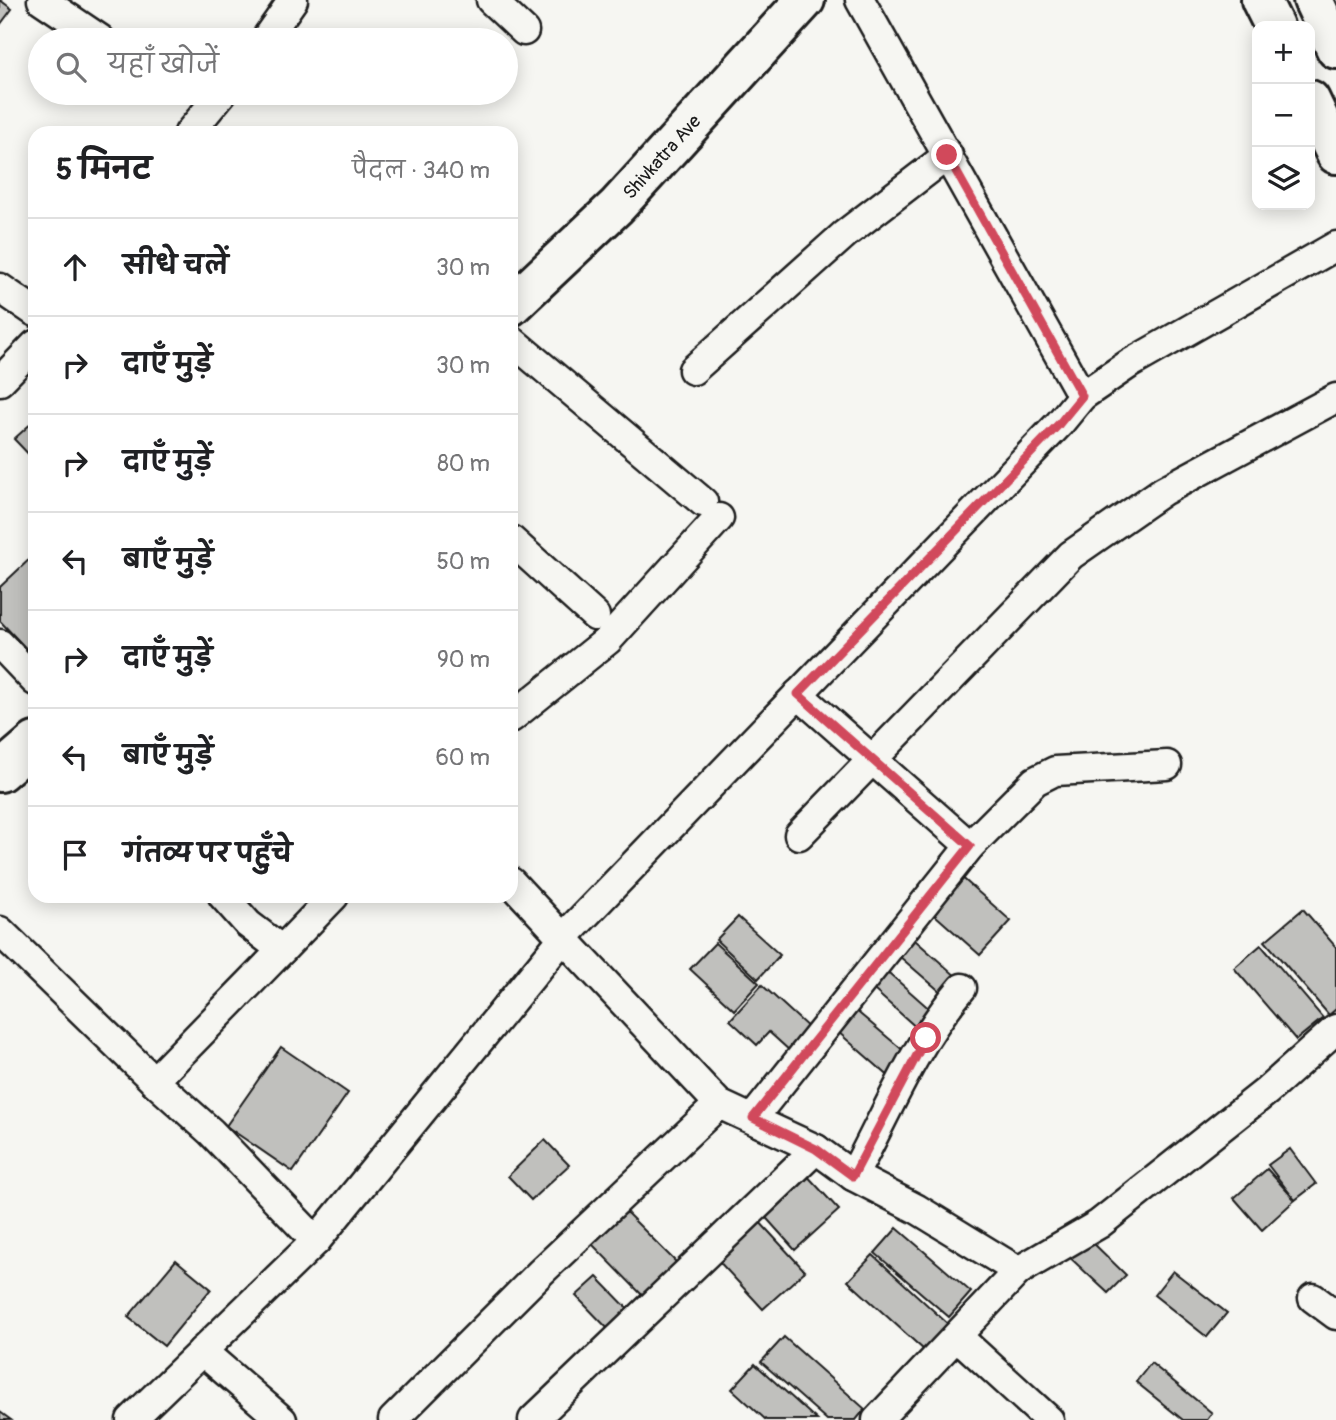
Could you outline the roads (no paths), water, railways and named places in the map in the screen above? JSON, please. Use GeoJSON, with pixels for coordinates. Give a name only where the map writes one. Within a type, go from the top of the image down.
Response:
{"type":"FeatureCollection","features":[{"type":"Feature","properties":{"kind":"street"},"geometry":{"type":"LineString","coordinates":[[42,0],[84,28]]}},
{"type":"Feature","properties":{"kind":"street"},"geometry":{"type":"LineString","coordinates":[[273,28],[293,0]]}},
{"type":"Feature","properties":{"kind":"street"},"geometry":{"type":"LineString","coordinates":[[491,0],[524,31]]}},
{"type":"Feature","properties":{"kind":"street","name":"Shivkatra Ave"},"geometry":{"type":"LineString","coordinates":[[518,299],[617,206],[805,0]]}},
{"type":"Feature","properties":{"kind":"street"},"geometry":{"type":"LineString","coordinates":[[860,0],[1082,396]]}},
{"type":"Feature","properties":{"kind":"street"},"geometry":{"type":"LineString","coordinates":[[1261,0],[1272,21]]}},
{"type":"Feature","properties":{"kind":"street"},"geometry":{"type":"LineString","coordinates":[[1313,0],[1336,49]]}},
{"type":"Feature","properties":{"kind":"street"},"geometry":{"type":"LineString","coordinates":[[195,126],[212,105]]}},
{"type":"Feature","properties":{"kind":"street"},"geometry":{"type":"LineString","coordinates":[[1315,110],[1336,154]]}},
{"type":"Feature","properties":{"kind":"street"},"geometry":{"type":"LineString","coordinates":[[694,370],[845,234],[947,155]]}},
{"type":"Feature","properties":{"kind":"street"},"geometry":{"type":"LineString","coordinates":[[131,1420],[316,1241],[563,938],[1059,424],[1082,396],[1129,364],[1336,246]]}},
{"type":"Feature","properties":{"kind":"street"},"geometry":{"type":"LineString","coordinates":[[0,288],[28,307]]}},
{"type":"Feature","properties":{"kind":"street"},"geometry":{"type":"LineString","coordinates":[[518,346],[711,510],[608,640],[518,712]]}},
{"type":"Feature","properties":{"kind":"street"},"geometry":{"type":"LineString","coordinates":[[0,381],[28,352]]}},
{"type":"Feature","properties":{"kind":"street"},"geometry":{"type":"LineString","coordinates":[[799,835],[1071,555],[1163,491],[1336,398]]}},
{"type":"Feature","properties":{"kind":"street"},"geometry":{"type":"LineString","coordinates":[[518,546],[595,616]]}},
{"type":"Feature","properties":{"kind":"street"},"geometry":{"type":"LineString","coordinates":[[0,644],[28,674]]}},
{"type":"Feature","properties":{"kind":"street"},"geometry":{"type":"LineString","coordinates":[[798,694],[970,846]]}},
{"type":"Feature","properties":{"kind":"street"},"geometry":{"type":"LineString","coordinates":[[0,772],[28,748]]}},
{"type":"Feature","properties":{"kind":"street"},"geometry":{"type":"LineString","coordinates":[[753,1118],[970,846],[1035,780],[1055,771],[1167,765]]}},
{"type":"Feature","properties":{"kind":"street"},"geometry":{"type":"LineString","coordinates":[[518,889],[719,1104],[816,1149],[853,1176],[917,1209],[1018,1271]]}},
{"type":"Feature","properties":{"kind":"street"},"geometry":{"type":"LineString","coordinates":[[229,903],[248,924],[282,950]]}},
{"type":"Feature","properties":{"kind":"street"},"geometry":{"type":"LineString","coordinates":[[154,1081],[327,903]]}},
{"type":"Feature","properties":{"kind":"street"},"geometry":{"type":"LineString","coordinates":[[0,931],[154,1081],[211,1132],[316,1241]]}},
{"type":"Feature","properties":{"kind":"street"},"geometry":{"type":"LineString","coordinates":[[853,1176],[926,1038],[941,1013],[962,988]]}},
{"type":"Feature","properties":{"kind":"street"},"geometry":{"type":"LineString","coordinates":[[877,1420],[1018,1271],[1099,1224],[1267,1091],[1336,1029]]}},
{"type":"Feature","properties":{"kind":"street"},"geometry":{"type":"LineString","coordinates":[[393,1420],[541,1272],[719,1104]]}},
{"type":"Feature","properties":{"kind":"street"},"geometry":{"type":"LineString","coordinates":[[533,1420],[816,1149]]}},
{"type":"Feature","properties":{"kind":"street"},"geometry":{"type":"LineString","coordinates":[[1313,1298],[1336,1315]]}},
{"type":"Feature","properties":{"kind":"street"},"geometry":{"type":"LineString","coordinates":[[957,1336],[1049,1420]]}},
{"type":"Feature","properties":{"kind":"street"},"geometry":{"type":"LineString","coordinates":[[202,1351],[282,1420]]}}]}
